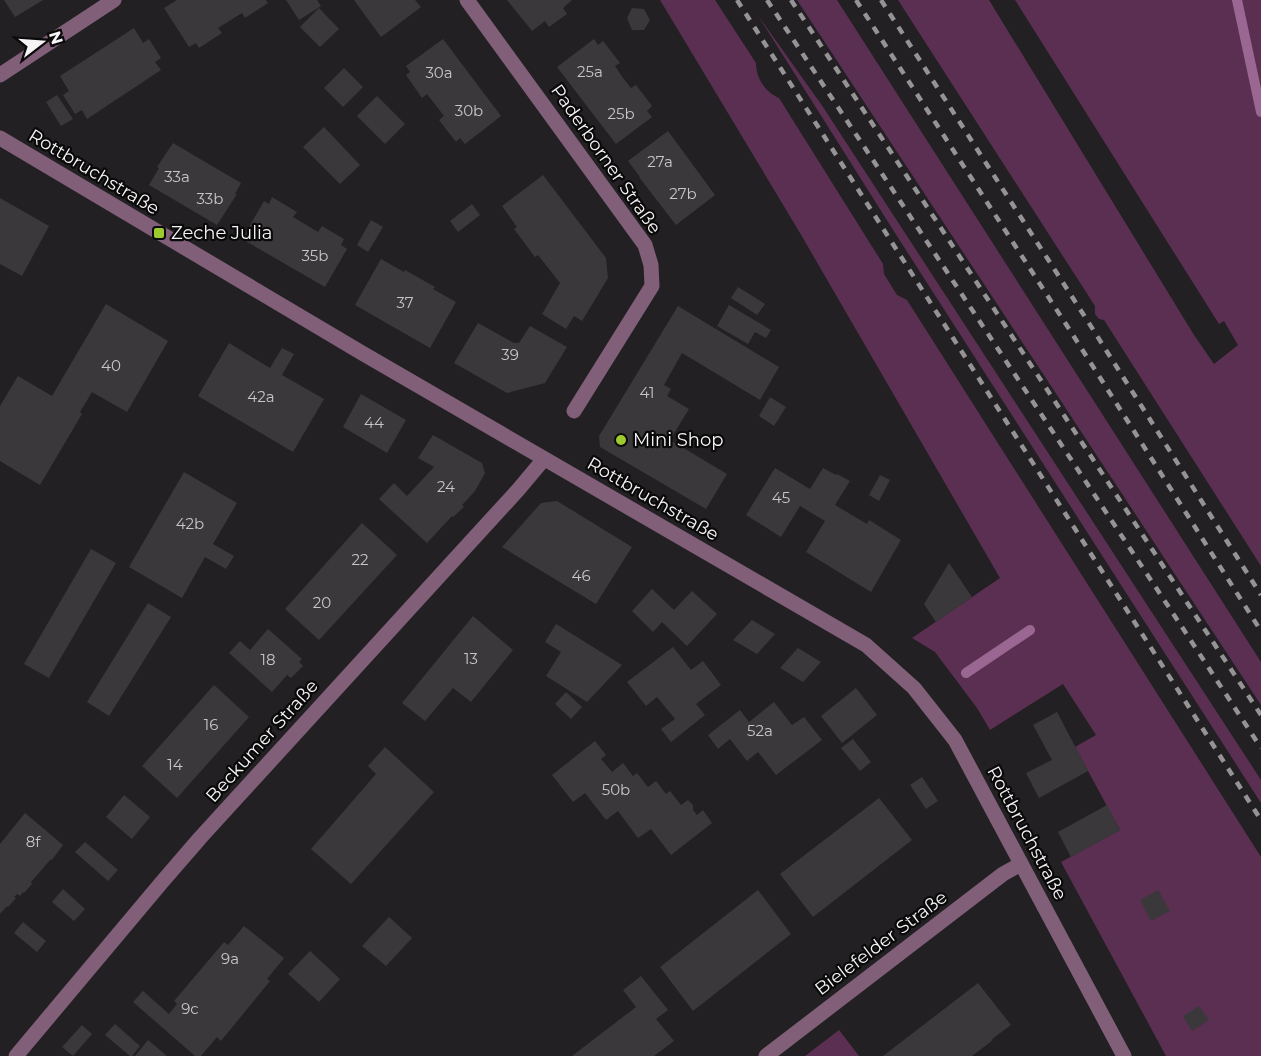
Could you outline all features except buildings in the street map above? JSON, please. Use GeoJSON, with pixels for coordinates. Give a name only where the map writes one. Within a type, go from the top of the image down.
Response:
{"type":"FeatureCollection","features":[{"type":"Feature","properties":{"kind":"street"},"geometry":{"type":"LineString","coordinates":[[0,75],[114,0]]}},
{"type":"Feature","properties":{"kind":"street","name":"Paderborner Straße"},"geometry":{"type":"LineString","coordinates":[[468,0],[645,245],[651,265],[652,286],[574,411]]}},
{"type":"Feature","properties":{"kind":"street","name":"Rottbruchstraße"},"geometry":{"type":"LineString","coordinates":[[0,138],[362,353],[866,645],[914,687],[955,740],[1124,1056]]}},
{"type":"Feature","properties":{"kind":"street","name":"Beckumer Straße"},"geometry":{"type":"LineString","coordinates":[[16,1056],[192,847],[544,459]]}},
{"type":"Feature","properties":{"kind":"street","name":"Bielefelder Straße"},"geometry":{"type":"LineString","coordinates":[[766,1056],[994,881],[1021,864]]}},
{"type":"Feature","properties":{"kind":"shaded area"},"geometry":{"type":"Polygon","coordinates":[[[660,0],[715,0],[756,63],[762,84],[779,98],[883,264],[884,274],[897,295],[907,300],[1261,857],[1261,1056],[1166,1056],[1061,862],[1120,830],[1075,747],[1096,735],[1063,684],[990,730],[977,708],[935,652],[912,638],[1000,578],[800,233],[660,0]]]}},
{"type":"Feature","properties":{"kind":"shaded area"},"geometry":{"type":"Polygon","coordinates":[[[797,0],[837,0],[1261,662],[1261,705],[797,0]]]}},
{"type":"Feature","properties":{"kind":"shaded area"},"geometry":{"type":"Polygon","coordinates":[[[898,0],[989,0],[1214,364],[1238,345],[1224,321],[1219,324],[1015,0],[1261,0],[1261,566],[1104,320],[1099,319],[1095,314],[1095,306],[898,0]]]}},
{"type":"Feature","properties":{"kind":"shaded area"},"geometry":{"type":"Polygon","coordinates":[[[757,14],[823,107],[1261,780],[1261,803],[895,233],[757,14]]]}},
{"type":"Feature","properties":{"kind":"shaded area"},"geometry":{"type":"Polygon","coordinates":[[[839,1030],[859,1056],[805,1056],[839,1030]]]}},
{"type":"Feature","properties":{"kind":"waterway"},"geometry":{"type":"LineString","coordinates":[[1237,0],[1261,112]]}},
{"type":"Feature","properties":{"kind":"waterway"},"geometry":{"type":"LineString","coordinates":[[966,673],[1030,630]]}},
{"type":"Feature","properties":{"kind":"railway"},"geometry":{"type":"LineString","coordinates":[[737,0],[1261,820]]}},
{"type":"Feature","properties":{"kind":"railway"},"geometry":{"type":"LineString","coordinates":[[767,0],[1261,748]]}},
{"type":"Feature","properties":{"kind":"railway"},"geometry":{"type":"LineString","coordinates":[[791,0],[1261,715]]}},
{"type":"Feature","properties":{"kind":"railway"},"geometry":{"type":"LineString","coordinates":[[856,0],[1261,631]]}},
{"type":"Feature","properties":{"kind":"railway"},"geometry":{"type":"LineString","coordinates":[[881,0],[1261,595]]}},
{"type":"Feature","properties":{"kind":"place","name":"Zeche Julia"},"geometry":{"type":"Point","coordinates":[159,233]}},
{"type":"Feature","properties":{"kind":"place","name":"Mini Shop"},"geometry":{"type":"Point","coordinates":[621,440]}}]}
